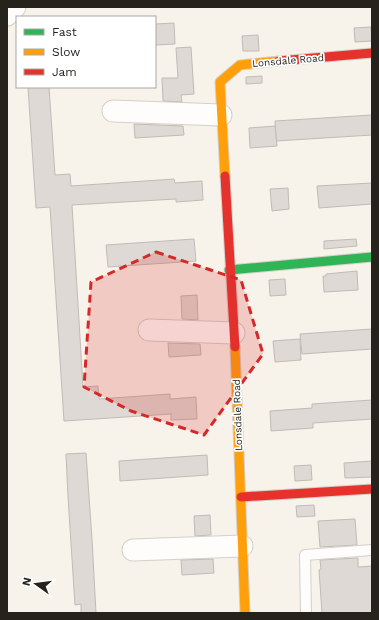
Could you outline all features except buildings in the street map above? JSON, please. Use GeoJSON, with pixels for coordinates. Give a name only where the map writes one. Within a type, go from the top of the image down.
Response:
{"type":"FeatureCollection","features":[{"type":"Feature","properties":{"kind":"street"},"geometry":{"type":"LineString","coordinates":[[7,15],[15,7]]}},
{"type":"Feature","properties":{"kind":"street","name":"Lonsdale Road"},"geometry":{"type":"LineString","coordinates":[[245,613],[234,333],[220,82],[240,65],[372,53]]}},
{"type":"Feature","properties":{"kind":"street"},"geometry":{"type":"LineString","coordinates":[[113,111],[221,115]]}},
{"type":"Feature","properties":{"kind":"street"},"geometry":{"type":"LineString","coordinates":[[230,270],[372,257]]}},
{"type":"Feature","properties":{"kind":"street"},"geometry":{"type":"LineString","coordinates":[[149,330],[234,333]]}},
{"type":"Feature","properties":{"kind":"street"},"geometry":{"type":"LineString","coordinates":[[241,497],[372,489]]}},
{"type":"Feature","properties":{"kind":"street"},"geometry":{"type":"LineString","coordinates":[[133,550],[242,546]]}},
{"type":"Feature","properties":{"kind":"lane"},"geometry":{"type":"LineString","coordinates":[[306,613],[305,554],[372,550]]}},
{"type":"Feature","properties":{"kind":"highlighted area"},"geometry":{"type":"Polygon","coordinates":[[[156,252],[241,280],[263,354],[204,435],[131,411],[84,387],[91,282],[156,252]]]}},
{"type":"Feature","properties":{"kind":"traffic: fast"},"geometry":{"type":"LineString","coordinates":[[229,270],[372,257]]}},
{"type":"Feature","properties":{"kind":"traffic: slow"},"geometry":{"type":"LineString","coordinates":[[225,176],[220,82],[240,65],[279,61]]}},
{"type":"Feature","properties":{"kind":"traffic: slow"},"geometry":{"type":"LineString","coordinates":[[235,347],[245,613]]}},
{"type":"Feature","properties":{"kind":"traffic: jam"},"geometry":{"type":"LineString","coordinates":[[279,61],[372,53]]}},
{"type":"Feature","properties":{"kind":"traffic: jam"},"geometry":{"type":"LineString","coordinates":[[225,176],[235,347]]}},
{"type":"Feature","properties":{"kind":"traffic: jam"},"geometry":{"type":"LineString","coordinates":[[241,497],[372,489]]}}]}
